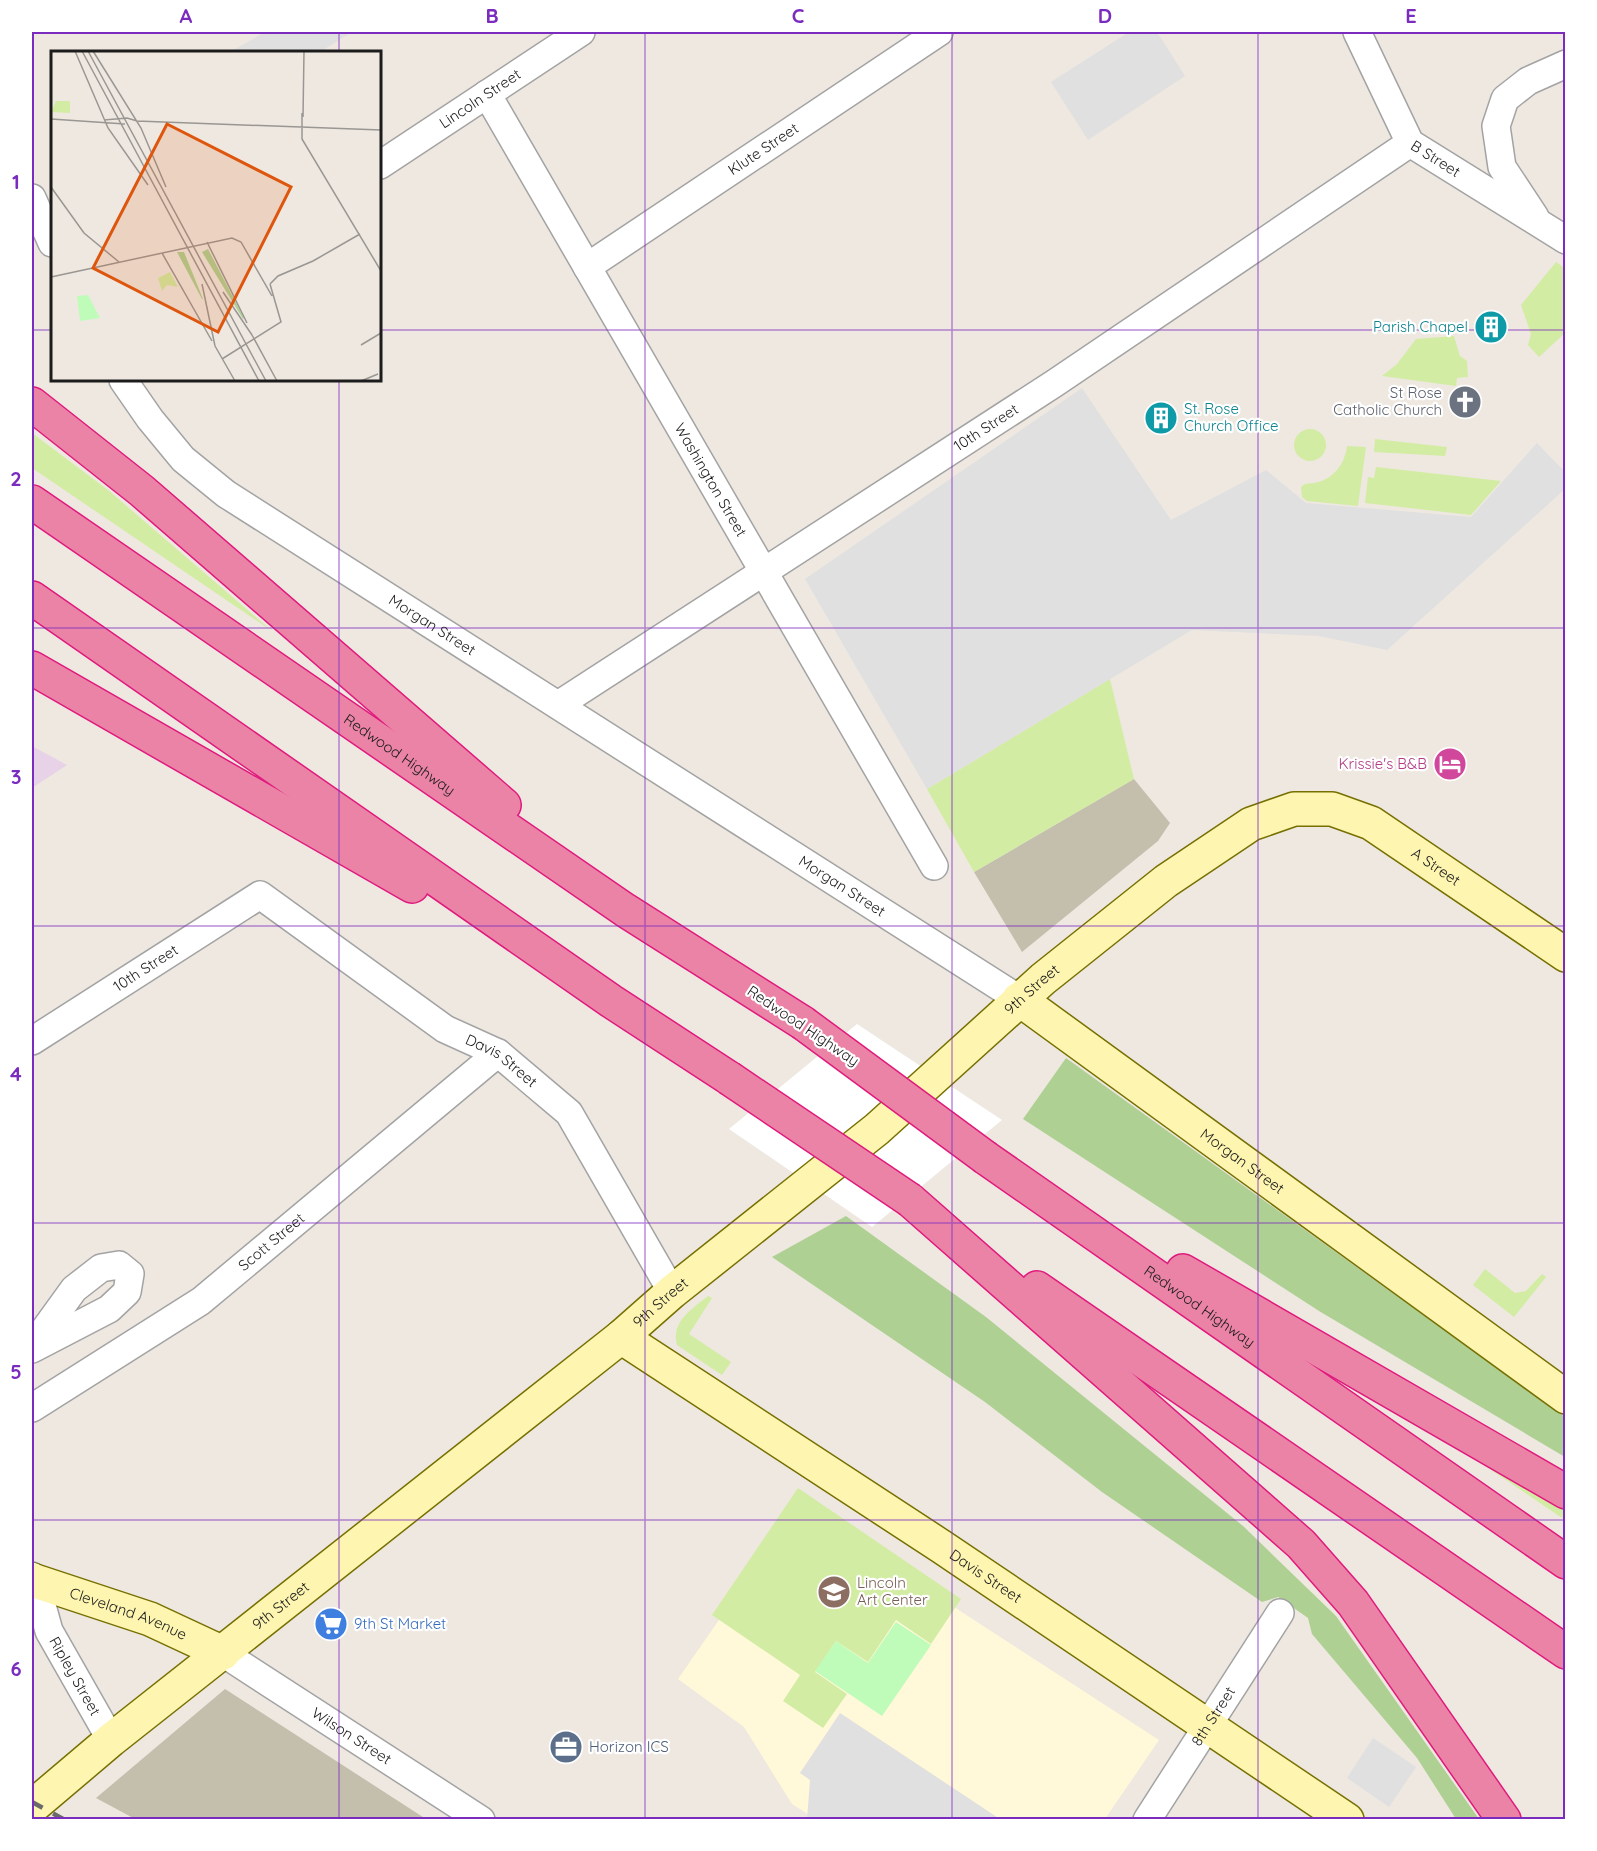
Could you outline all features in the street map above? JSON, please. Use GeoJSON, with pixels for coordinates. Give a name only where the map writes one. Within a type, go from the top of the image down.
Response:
{"type":"FeatureCollection","features":[{"type":"Feature","properties":{"kind":"highway"},"geometry":{"type":"LineString","coordinates":[[32,404],[142,491],[625,910]]}},
{"type":"Feature","properties":{"kind":"highway","name":"Redwood Highway"},"geometry":{"type":"LineString","coordinates":[[32,502],[625,910],[803,1023],[986,1158],[1566,1562]]}},
{"type":"Feature","properties":{"kind":"highway"},"geometry":{"type":"LineString","coordinates":[[32,598],[611,1001],[910,1200],[1566,1652]]}},
{"type":"Feature","properties":{"kind":"highway"},"geometry":{"type":"LineString","coordinates":[[32,668],[611,1001]]}},
{"type":"Feature","properties":{"kind":"highway"},"geometry":{"type":"LineString","coordinates":[[986,1158],[1566,1492]]}},
{"type":"Feature","properties":{"kind":"highway"},"geometry":{"type":"LineString","coordinates":[[910,1200],[1301,1544],[1353,1603],[1504,1820]]}},
{"type":"Feature","properties":{"kind":"street","name":"Lincoln Street"},"geometry":{"type":"LineString","coordinates":[[381,164],[581,32]]}},
{"type":"Feature","properties":{"kind":"street","name":"Klute Street"},"geometry":{"type":"LineString","coordinates":[[587,267],[939,32]]}},
{"type":"Feature","properties":{"kind":"street","name":"B Street"},"geometry":{"type":"LineString","coordinates":[[1357,32],[1410,143],[1566,240]]}},
{"type":"Feature","properties":{"kind":"street"},"geometry":{"type":"LineString","coordinates":[[1537,220],[1502,167],[1496,126],[1505,99],[1528,81],[1565,64]]}},
{"type":"Feature","properties":{"kind":"street","name":"Washington Street"},"geometry":{"type":"LineString","coordinates":[[487,94],[934,866]]}},
{"type":"Feature","properties":{"kind":"street","name":"10th Street"},"geometry":{"type":"LineString","coordinates":[[558,705],[1055,383],[1410,143]]}},
{"type":"Feature","properties":{"kind":"street"},"geometry":{"type":"LineString","coordinates":[[32,198],[51,241]]}},
{"type":"Feature","properties":{"kind":"street","name":"Morgan Street"},"geometry":{"type":"LineString","coordinates":[[124,381],[150,419],[183,459],[226,494],[1019,999],[1562,1389]]}},
{"type":"Feature","properties":{"kind":"street","name":"9th Street"},"geometry":{"type":"LineString","coordinates":[[32,1807],[111,1740],[621,1337],[672,1292],[877,1129],[1019,999],[1166,881],[1251,824],[1294,809]]}},
{"type":"Feature","properties":{"kind":"street","name":"A Street"},"geometry":{"type":"LineString","coordinates":[[1294,809],[1332,809],[1371,824],[1562,945]]}},
{"type":"Feature","properties":{"kind":"street","name":"10th Street"},"geometry":{"type":"LineString","coordinates":[[32,1041],[260,895]]}},
{"type":"Feature","properties":{"kind":"street","name":"Davis Street"},"geometry":{"type":"LineString","coordinates":[[260,895],[445,1029],[498,1053],[569,1113],[672,1292]]}},
{"type":"Feature","properties":{"kind":"street","name":"Scott Street"},"geometry":{"type":"LineString","coordinates":[[32,1408],[201,1301],[498,1053]]}},
{"type":"Feature","properties":{"kind":"street","name":"Davis Street"},"geometry":{"type":"LineString","coordinates":[[621,1337],[947,1540],[1208,1726],[1347,1820]]}},
{"type":"Feature","properties":{"kind":"street","name":"Cleveland Avenue"},"geometry":{"type":"LineString","coordinates":[[33,1579],[150,1619],[223,1653]]}},
{"type":"Feature","properties":{"kind":"street","name":"Ripley Street"},"geometry":{"type":"LineString","coordinates":[[33,1579],[49,1631],[111,1740]]}},
{"type":"Feature","properties":{"kind":"street","name":"8th Street"},"geometry":{"type":"LineString","coordinates":[[1147,1820],[1280,1613]]}},
{"type":"Feature","properties":{"kind":"street","name":"Wilson Street"},"geometry":{"type":"LineString","coordinates":[[223,1653],[481,1820]]}},
{"type":"Feature","properties":{"kind":"shaded area"},"geometry":{"type":"Polygon","coordinates":[[[265,32],[352,32],[322,51],[232,51],[265,32]]]}},
{"type":"Feature","properties":{"kind":"shaded area"},"geometry":{"type":"Polygon","coordinates":[[[1129,32],[1157,32],[1185,76],[1088,140],[1051,82],[1129,32]]]}},
{"type":"Feature","properties":{"kind":"shaded area"},"geometry":{"type":"Polygon","coordinates":[[[1082,388],[1171,520],[1266,470],[1306,503],[1471,517],[1537,443],[1565,472],[1565,489],[1387,650],[1319,636],[1192,630],[927,789],[805,579],[1082,388]]]}},
{"type":"Feature","properties":{"kind":"shaded area"},"geometry":{"type":"Polygon","coordinates":[[[32,746],[67,765],[32,788],[32,746]]]}},
{"type":"Feature","properties":{"kind":"shaded area"},"geometry":{"type":"Polygon","coordinates":[[[1134,779],[1170,823],[1158,841],[1022,952],[974,872],[1134,779]]]}},
{"type":"Feature","properties":{"kind":"shaded area","name":"Lincoln Art Center"},"geometry":{"type":"Polygon","coordinates":[[[798,1506],[1159,1740],[1105,1819],[816,1819],[792,1804],[744,1727],[678,1679],[798,1506]]]}},
{"type":"Feature","properties":{"kind":"shaded area"},"geometry":{"type":"Polygon","coordinates":[[[225,1689],[426,1819],[135,1819],[96,1798],[225,1689]]]}},
{"type":"Feature","properties":{"kind":"shaded area"},"geometry":{"type":"Polygon","coordinates":[[[840,1713],[1000,1819],[807,1819],[810,1780],[800,1773],[840,1713]]]}},
{"type":"Feature","properties":{"kind":"shaded area"},"geometry":{"type":"Polygon","coordinates":[[[1373,1738],[1416,1767],[1389,1807],[1347,1778],[1373,1738]]]}},
{"type":"Feature","properties":{"kind":"green space"},"geometry":{"type":"Polygon","coordinates":[[[1556,262],[1565,268],[1565,333],[1539,357],[1528,345],[1531,334],[1521,305],[1556,262]]]}},
{"type":"Feature","properties":{"kind":"green space"},"geometry":{"type":"Polygon","coordinates":[[[1454,336],[1460,356],[1467,361],[1468,377],[1457,378],[1456,386],[1382,376],[1397,364],[1416,339],[1454,336]]]}},
{"type":"Feature","properties":{"kind":"green space"},"geometry":{"type":"Polygon","coordinates":[[[1310,429],[1321,434],[1326,445],[1321,456],[1310,461],[1299,456],[1294,445],[1299,434],[1310,429]]]}},
{"type":"Feature","properties":{"kind":"green space"},"geometry":{"type":"Polygon","coordinates":[[[32,433],[108,490],[272,631],[32,468],[32,433]]]}},
{"type":"Feature","properties":{"kind":"green space"},"geometry":{"type":"Polygon","coordinates":[[[1375,439],[1447,447],[1445,456],[1374,452],[1375,439]]]}},
{"type":"Feature","properties":{"kind":"green space"},"geometry":{"type":"Polygon","coordinates":[[[1347,446],[1366,447],[1358,506],[1307,501],[1302,497],[1301,487],[1303,485],[1321,481],[1337,470],[1344,459],[1347,446]]]}},
{"type":"Feature","properties":{"kind":"green space"},"geometry":{"type":"Polygon","coordinates":[[[1376,467],[1501,481],[1471,515],[1365,503],[1368,477],[1374,478],[1376,467]]]}},
{"type":"Feature","properties":{"kind":"green space"},"geometry":{"type":"Polygon","coordinates":[[[1110,679],[1134,779],[974,872],[927,789],[1110,679]]]}},
{"type":"Feature","properties":{"kind":"green space"},"geometry":{"type":"Polygon","coordinates":[[[1066,1058],[1565,1417],[1565,1457],[1319,1311],[1023,1119],[1066,1058]]]}},
{"type":"Feature","properties":{"kind":"green space"},"geometry":{"type":"Polygon","coordinates":[[[846,1216],[986,1317],[1243,1526],[1336,1616],[1479,1819],[1456,1819],[1417,1758],[1312,1634],[1308,1618],[1278,1597],[1262,1602],[1102,1492],[985,1402],[772,1257],[846,1216]]]}},
{"type":"Feature","properties":{"kind":"green space"},"geometry":{"type":"Polygon","coordinates":[[[1485,1269],[1515,1293],[1526,1291],[1542,1274],[1546,1277],[1514,1317],[1473,1285],[1485,1269]]]}},
{"type":"Feature","properties":{"kind":"green space"},"geometry":{"type":"Polygon","coordinates":[[[708,1296],[712,1298],[689,1334],[731,1362],[722,1375],[677,1345],[677,1329],[680,1322],[708,1296]]]}},
{"type":"Feature","properties":{"kind":"green space"},"geometry":{"type":"Polygon","coordinates":[[[1438,1434],[1565,1504],[1565,1520],[1438,1434]]]}},
{"type":"Feature","properties":{"kind":"green space"},"geometry":{"type":"Polygon","coordinates":[[[798,1488],[961,1599],[931,1644],[896,1620],[868,1662],[836,1641],[815,1672],[847,1694],[823,1728],[783,1701],[800,1675],[712,1615],[798,1488]]]}},
{"type":"Feature","properties":{"kind":"green space"},"geometry":{"type":"Polygon","coordinates":[[[896,1622],[931,1645],[882,1716],[815,1671],[836,1641],[868,1663],[896,1622]]]}},
{"type":"Feature","properties":{"kind":"pier"},"geometry":{"type":"Polygon","coordinates":[[[857,1024],[1002,1120],[872,1227],[729,1129],[857,1024]]]}},
{"type":"Feature","properties":{"kind":"railway"},"geometry":{"type":"LineString","coordinates":[[32,1802],[65,1820]]}},
{"type":"Feature","properties":{"kind":"place","name":"Parish Chapel"},"geometry":{"type":"Point","coordinates":[1491,327]}},
{"type":"Feature","properties":{"kind":"place","name":"St Rose Catholic Church"},"geometry":{"type":"Point","coordinates":[1465,402]}},
{"type":"Feature","properties":{"kind":"place","name":"St. Rose Church Office"},"geometry":{"type":"Point","coordinates":[1161,418]}},
{"type":"Feature","properties":{"kind":"place","name":"Krissie's B&B"},"geometry":{"type":"Point","coordinates":[1450,764]}},
{"type":"Feature","properties":{"kind":"place","name":"Lincoln Art Center"},"geometry":{"type":"Point","coordinates":[834,1592]}},
{"type":"Feature","properties":{"kind":"place","name":"9th St Market"},"geometry":{"type":"Point","coordinates":[331,1624]}},
{"type":"Feature","properties":{"kind":"place","name":"Horizon ICS"},"geometry":{"type":"Point","coordinates":[566,1747]}}]}
